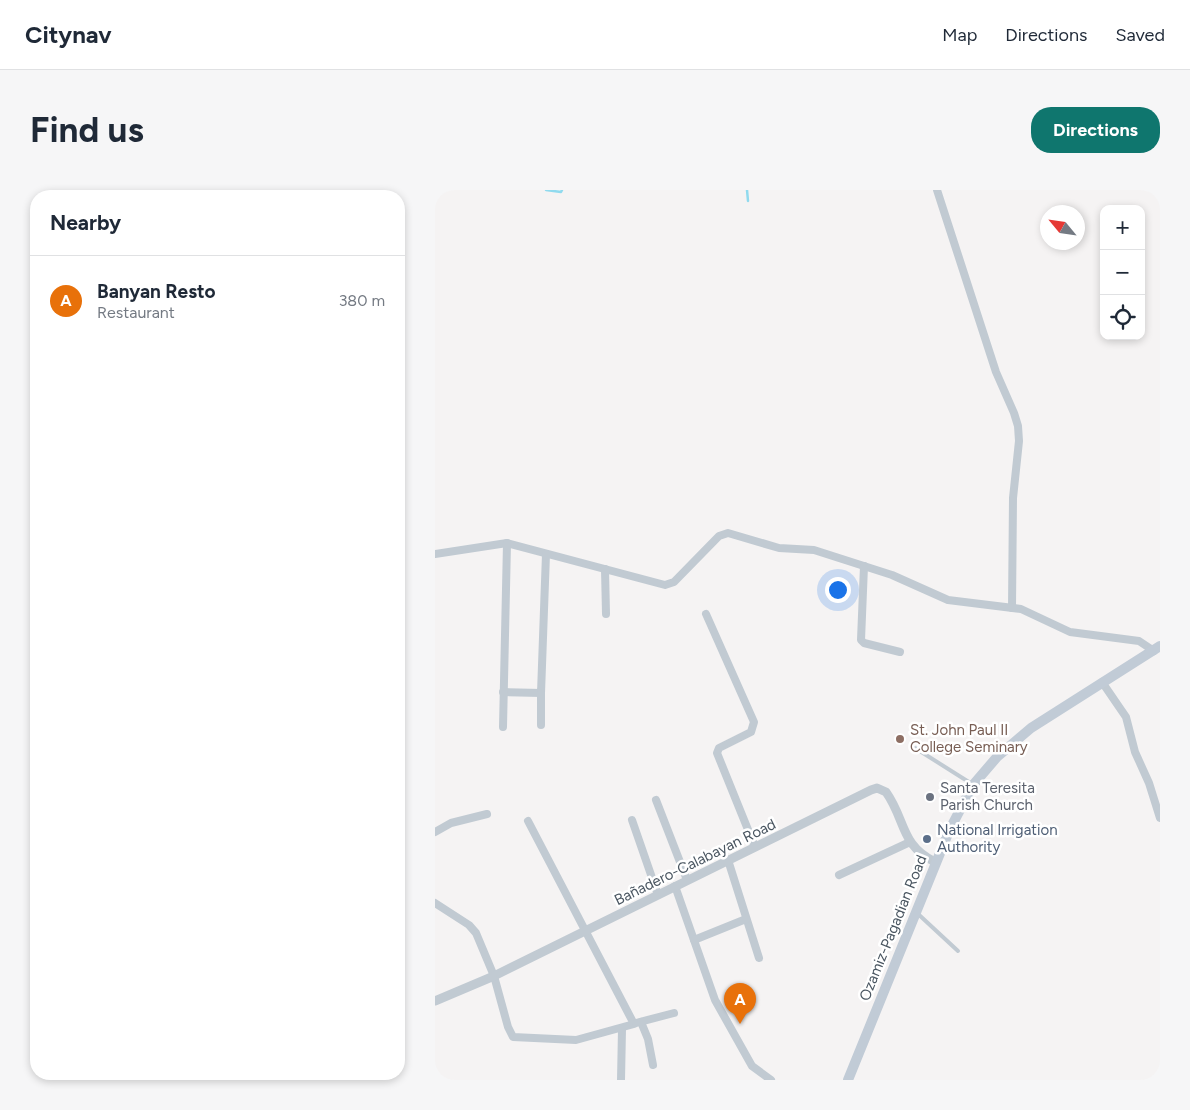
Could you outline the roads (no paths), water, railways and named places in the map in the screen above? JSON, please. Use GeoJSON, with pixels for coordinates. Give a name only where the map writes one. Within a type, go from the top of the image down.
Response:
{"type":"FeatureCollection","features":[{"type":"Feature","properties":{"kind":"main road","name":"Ozamiz-Pagadian Road"},"geometry":{"type":"LineString","coordinates":[[848,1080],[935,862],[958,810],[973,785],[997,757],[1031,728],[1157,648]]}},
{"type":"Feature","properties":{"kind":"street"},"geometry":{"type":"LineString","coordinates":[[937,190],[996,372],[1018,426],[1019,441],[1013,517],[1012,608]]}},
{"type":"Feature","properties":{"kind":"street"},"geometry":{"type":"LineString","coordinates":[[435,554],[507,543],[660,584],[669,584],[719,536],[728,533],[779,548],[814,550],[917,585],[954,602],[1012,608],[1030,612],[1070,632],[1134,640],[1157,648]]}},
{"type":"Feature","properties":{"kind":"street"},"geometry":{"type":"LineString","coordinates":[[503,727],[507,543]]}},
{"type":"Feature","properties":{"kind":"street"},"geometry":{"type":"LineString","coordinates":[[541,725],[546,554]]}},
{"type":"Feature","properties":{"kind":"street"},"geometry":{"type":"LineString","coordinates":[[864,566],[861,640],[864,643],[900,652]]}},
{"type":"Feature","properties":{"kind":"street"},"geometry":{"type":"LineString","coordinates":[[605,569],[606,614]]}},
{"type":"Feature","properties":{"kind":"street"},"geometry":{"type":"LineString","coordinates":[[706,614],[754,722],[751,732],[719,748],[717,753],[755,847]]}},
{"type":"Feature","properties":{"kind":"street"},"geometry":{"type":"LineString","coordinates":[[1102,682],[1126,717],[1135,752],[1149,782],[1160,818]]}},
{"type":"Feature","properties":{"kind":"street"},"geometry":{"type":"LineString","coordinates":[[503,692],[541,693]]}},
{"type":"Feature","properties":{"kind":"street","name":"Bañadero-Calabayan Road"},"geometry":{"type":"LineString","coordinates":[[435,1001],[494,976],[877,788],[886,792],[889,796],[910,842],[920,854],[935,862]]}},
{"type":"Feature","properties":{"kind":"street"},"geometry":{"type":"LineString","coordinates":[[656,800],[687,880]]}},
{"type":"Feature","properties":{"kind":"street"},"geometry":{"type":"LineString","coordinates":[[435,832],[451,823],[487,814]]}},
{"type":"Feature","properties":{"kind":"street"},"geometry":{"type":"LineString","coordinates":[[632,820],[658,895]]}},
{"type":"Feature","properties":{"kind":"street"},"geometry":{"type":"LineString","coordinates":[[528,821],[586,931],[648,1039],[653,1065]]}},
{"type":"Feature","properties":{"kind":"street"},"geometry":{"type":"LineString","coordinates":[[839,875],[910,842]]}},
{"type":"Feature","properties":{"kind":"street"},"geometry":{"type":"LineString","coordinates":[[728,860],[759,958]]}},
{"type":"Feature","properties":{"kind":"street"},"geometry":{"type":"LineString","coordinates":[[675,886],[695,940],[709,987],[746,1057],[752,1066],[771,1080]]}},
{"type":"Feature","properties":{"kind":"street"},"geometry":{"type":"LineString","coordinates":[[435,903],[473,928],[494,976],[508,1027],[513,1037],[576,1040],[622,1029],[674,1013]]}},
{"type":"Feature","properties":{"kind":"street"},"geometry":{"type":"LineString","coordinates":[[695,940],[746,919]]}},
{"type":"Feature","properties":{"kind":"street"},"geometry":{"type":"LineString","coordinates":[[621,1080],[622,1029]]}},
{"type":"Feature","properties":{"kind":"lane"},"geometry":{"type":"LineString","coordinates":[[915,748],[973,785]]}},
{"type":"Feature","properties":{"kind":"lane"},"geometry":{"type":"LineString","coordinates":[[915,911],[957,951]]}},
{"type":"Feature","properties":{"kind":"waterway"},"geometry":{"type":"LineString","coordinates":[[546,190],[561,192],[562,190]]}},
{"type":"Feature","properties":{"kind":"waterway"},"geometry":{"type":"LineString","coordinates":[[747,190],[748,201]]}},
{"type":"Feature","properties":{"kind":"place","name":"St. John Paul II College Seminary"},"geometry":{"type":"Point","coordinates":[900,739]}},
{"type":"Feature","properties":{"kind":"place","name":"Santa Teresita Parish Church"},"geometry":{"type":"Point","coordinates":[930,797]}},
{"type":"Feature","properties":{"kind":"place","name":"National Irrigation Authority"},"geometry":{"type":"Point","coordinates":[927,839]}},
{"type":"Feature","properties":{"kind":"place","name":"Banyan Resto"},"geometry":{"type":"Point","coordinates":[740,1024]}}]}
